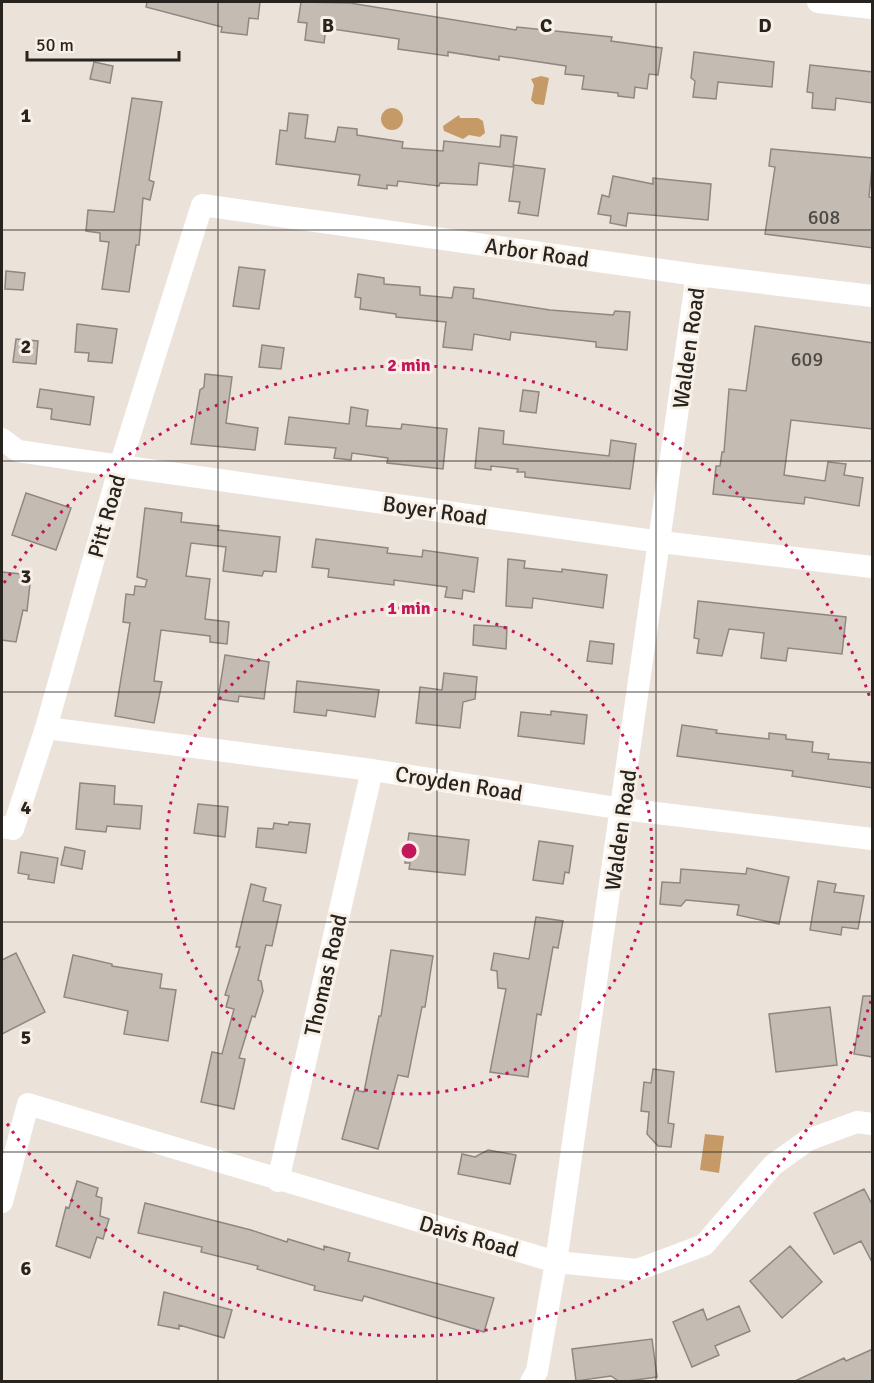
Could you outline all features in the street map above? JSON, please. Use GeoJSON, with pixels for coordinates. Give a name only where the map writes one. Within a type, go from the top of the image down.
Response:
{"type":"FeatureCollection","features":[{"type":"Feature","properties":{"kind":"street"},"geometry":{"type":"LineString","coordinates":[[819,2],[873,8]]}},
{"type":"Feature","properties":{"kind":"street","name":"Arbor Road"},"geometry":{"type":"LineString","coordinates":[[202,205],[697,275],[873,296]]}},
{"type":"Feature","properties":{"kind":"street","name":"Pitt Road"},"geometry":{"type":"LineString","coordinates":[[7,828],[46,728],[120,466],[202,205]]}},
{"type":"Feature","properties":{"kind":"street","name":"Walden Road"},"geometry":{"type":"LineString","coordinates":[[531,1382],[537,1371],[556,1262],[623,809],[697,275]]}},
{"type":"Feature","properties":{"kind":"street","name":"Boyer Road"},"geometry":{"type":"LineString","coordinates":[[2,439],[18,451],[120,466],[661,542],[873,567]]}},
{"type":"Feature","properties":{"kind":"street","name":"Croyden Road"},"geometry":{"type":"LineString","coordinates":[[46,728],[372,770],[623,809],[873,839]]}},
{"type":"Feature","properties":{"kind":"street","name":"Thomas Road"},"geometry":{"type":"LineString","coordinates":[[278,1181],[372,770]]}},
{"type":"Feature","properties":{"kind":"street","name":"Davis Road"},"geometry":{"type":"LineString","coordinates":[[2,1202],[28,1104],[278,1181],[556,1262],[637,1270],[704,1245],[773,1166],[808,1140],[857,1122],[873,1124]]}},
{"type":"Feature","properties":{"kind":"shaded area"},"geometry":{"type":"Polygon","coordinates":[[[541,76],[549,78],[544,105],[535,104],[531,100],[534,85],[531,79],[541,76]]]}},
{"type":"Feature","properties":{"kind":"shaded area"},"geometry":{"type":"Polygon","coordinates":[[[392,108],[400,111],[403,119],[400,127],[392,130],[384,127],[381,119],[384,111],[392,108]]]}},
{"type":"Feature","properties":{"kind":"shaded area"},"geometry":{"type":"Polygon","coordinates":[[[459,115],[460,118],[478,118],[483,121],[485,133],[480,137],[469,135],[463,139],[444,131],[443,126],[459,115]]]}},
{"type":"Feature","properties":{"kind":"shaded area"},"geometry":{"type":"Polygon","coordinates":[[[705,1134],[724,1136],[719,1173],[700,1170],[705,1134]]]}},
{"type":"Feature","properties":{"kind":"building"},"geometry":{"type":"Polygon","coordinates":[[[147,2],[260,2],[258,19],[249,18],[247,35],[221,32],[222,27],[146,7],[147,2]]]}},
{"type":"Feature","properties":{"kind":"building"},"geometry":{"type":"Polygon","coordinates":[[[301,2],[350,3],[516,30],[517,27],[612,37],[611,41],[662,48],[658,75],[649,74],[647,89],[635,87],[634,98],[618,96],[618,93],[582,89],[584,76],[565,74],[566,66],[499,56],[499,60],[448,52],[448,56],[398,49],[399,39],[326,28],[324,43],[305,40],[307,23],[298,22],[301,2]]]}},
{"type":"Feature","properties":{"kind":"building"},"geometry":{"type":"Polygon","coordinates":[[[694,52],[774,62],[772,87],[718,82],[716,99],[693,97],[695,81],[691,78],[694,52]]]}},
{"type":"Feature","properties":{"kind":"building"},"geometry":{"type":"Polygon","coordinates":[[[94,62],[113,66],[110,83],[90,79],[94,62]]]}},
{"type":"Feature","properties":{"kind":"building"},"geometry":{"type":"Polygon","coordinates":[[[810,65],[873,72],[873,103],[836,98],[835,110],[812,108],[813,93],[807,92],[810,65]]]}},
{"type":"Feature","properties":{"kind":"building"},"geometry":{"type":"Polygon","coordinates":[[[132,98],[162,102],[149,180],[154,182],[150,200],[143,198],[139,245],[136,245],[129,292],[102,289],[109,242],[100,241],[100,233],[86,231],[88,210],[114,212],[132,98]]]}},
{"type":"Feature","properties":{"kind":"building"},"geometry":{"type":"Polygon","coordinates":[[[289,113],[308,115],[305,138],[335,142],[338,127],[357,129],[357,135],[403,142],[402,148],[443,151],[444,141],[500,147],[501,135],[517,137],[513,167],[479,163],[477,185],[440,183],[439,186],[398,181],[397,186],[387,185],[387,189],[358,185],[360,175],[276,164],[280,130],[287,131],[289,113]]]}},
{"type":"Feature","properties":{"kind":"building"},"geometry":{"type":"Polygon","coordinates":[[[771,149],[873,158],[869,197],[873,198],[873,248],[765,234],[775,167],[769,166],[771,149]]]}},
{"type":"Feature","properties":{"kind":"building"},"geometry":{"type":"Polygon","coordinates":[[[514,165],[545,169],[538,216],[518,213],[520,202],[509,201],[514,165]]]}},
{"type":"Feature","properties":{"kind":"building"},"geometry":{"type":"Polygon","coordinates":[[[613,176],[653,184],[653,178],[711,184],[708,220],[628,213],[626,226],[610,223],[611,216],[598,214],[602,195],[609,197],[613,176]]]}},
{"type":"Feature","properties":{"kind":"building"},"geometry":{"type":"Polygon","coordinates":[[[239,267],[265,270],[259,309],[233,306],[239,267]]]}},
{"type":"Feature","properties":{"kind":"building"},"geometry":{"type":"Polygon","coordinates":[[[6,271],[25,273],[23,290],[5,289],[6,271]]]}},
{"type":"Feature","properties":{"kind":"building"},"geometry":{"type":"Polygon","coordinates":[[[358,274],[384,278],[384,284],[420,287],[420,295],[452,298],[454,287],[474,289],[473,298],[550,310],[613,315],[615,311],[630,312],[627,350],[596,347],[596,342],[511,332],[510,340],[474,334],[472,350],[443,347],[446,322],[396,317],[396,314],[360,309],[361,298],[355,297],[358,274]]]}},
{"type":"Feature","properties":{"kind":"building"},"geometry":{"type":"Polygon","coordinates":[[[77,324],[117,329],[112,363],[88,361],[89,353],[75,352],[77,324]]]}},
{"type":"Feature","properties":{"kind":"building"},"geometry":{"type":"Polygon","coordinates":[[[755,326],[873,343],[873,429],[791,420],[784,475],[825,481],[828,462],[846,464],[844,475],[863,478],[859,506],[805,497],[804,504],[713,494],[716,466],[720,466],[722,452],[724,452],[729,389],[746,391],[755,326]]]}},
{"type":"Feature","properties":{"kind":"building"},"geometry":{"type":"Polygon","coordinates":[[[16,339],[38,341],[36,364],[13,362],[16,339]]]}},
{"type":"Feature","properties":{"kind":"building"},"geometry":{"type":"Polygon","coordinates":[[[262,345],[284,348],[281,369],[259,367],[262,345]]]}},
{"type":"Feature","properties":{"kind":"building"},"geometry":{"type":"Polygon","coordinates":[[[205,374],[232,377],[226,423],[258,428],[255,450],[191,444],[205,374]]]}},
{"type":"Feature","properties":{"kind":"building"},"geometry":{"type":"Polygon","coordinates":[[[40,389],[94,397],[90,425],[51,419],[52,409],[37,407],[40,389]]]}},
{"type":"Feature","properties":{"kind":"building"},"geometry":{"type":"Polygon","coordinates":[[[523,390],[539,392],[536,413],[520,411],[523,390]]]}},
{"type":"Feature","properties":{"kind":"building"},"geometry":{"type":"Polygon","coordinates":[[[351,407],[368,410],[366,426],[401,429],[402,424],[447,429],[443,469],[387,463],[388,458],[352,453],[351,460],[334,458],[336,448],[285,444],[289,417],[349,424],[351,407]]]}},
{"type":"Feature","properties":{"kind":"building"},"geometry":{"type":"Polygon","coordinates":[[[479,428],[504,431],[503,444],[609,456],[611,440],[636,444],[630,489],[525,477],[525,472],[517,472],[518,469],[491,466],[491,470],[475,468],[479,428]]]}},
{"type":"Feature","properties":{"kind":"building"},"geometry":{"type":"Polygon","coordinates":[[[26,493],[71,508],[56,550],[12,535],[26,493]]]}},
{"type":"Feature","properties":{"kind":"building"},"geometry":{"type":"Polygon","coordinates":[[[145,508],[182,513],[181,522],[219,526],[218,530],[280,537],[276,572],[264,571],[262,576],[223,571],[226,547],[191,543],[186,576],[210,579],[205,619],[229,622],[227,644],[210,642],[210,636],[161,630],[154,681],[162,682],[154,723],[115,716],[130,623],[123,622],[126,594],[134,595],[135,586],[145,587],[147,580],[137,577],[145,508]]]}},
{"type":"Feature","properties":{"kind":"building"},"geometry":{"type":"Polygon","coordinates":[[[316,539],[388,548],[387,553],[422,557],[423,550],[478,558],[474,592],[463,590],[462,599],[445,597],[447,587],[394,580],[394,585],[328,577],[329,569],[312,567],[316,539]]]}},
{"type":"Feature","properties":{"kind":"building"},"geometry":{"type":"Polygon","coordinates":[[[508,559],[525,561],[524,568],[562,572],[562,569],[607,575],[603,608],[533,598],[532,608],[506,606],[508,559]]]}},
{"type":"Feature","properties":{"kind":"building"},"geometry":{"type":"Polygon","coordinates":[[[2,572],[31,575],[27,611],[23,610],[16,642],[2,640],[2,572]]]}},
{"type":"Feature","properties":{"kind":"building"},"geometry":{"type":"Polygon","coordinates":[[[698,601],[846,617],[842,654],[788,648],[786,661],[761,658],[764,633],[729,629],[722,656],[697,653],[699,639],[694,638],[698,601]]]}},
{"type":"Feature","properties":{"kind":"building"},"geometry":{"type":"Polygon","coordinates":[[[474,625],[507,627],[506,649],[473,645],[474,625]]]}},
{"type":"Feature","properties":{"kind":"building"},"geometry":{"type":"Polygon","coordinates":[[[590,641],[614,644],[612,664],[587,661],[590,641]]]}},
{"type":"Feature","properties":{"kind":"building"},"geometry":{"type":"Polygon","coordinates":[[[225,655],[269,662],[264,699],[239,696],[238,702],[218,699],[225,655]]]}},
{"type":"Feature","properties":{"kind":"building"},"geometry":{"type":"Polygon","coordinates":[[[444,673],[477,677],[475,699],[463,702],[460,728],[416,723],[420,687],[442,690],[444,673]]]}},
{"type":"Feature","properties":{"kind":"building"},"geometry":{"type":"Polygon","coordinates":[[[297,681],[379,690],[375,717],[327,710],[326,716],[294,712],[297,681]]]}},
{"type":"Feature","properties":{"kind":"building"},"geometry":{"type":"Polygon","coordinates":[[[551,711],[587,715],[584,744],[518,736],[521,712],[551,715],[551,711]]]}},
{"type":"Feature","properties":{"kind":"building"},"geometry":{"type":"Polygon","coordinates":[[[682,725],[717,730],[716,733],[769,739],[769,733],[786,735],[786,739],[813,742],[812,752],[829,754],[828,759],[873,763],[873,788],[792,776],[793,771],[677,756],[682,725]]]}},
{"type":"Feature","properties":{"kind":"building"},"geometry":{"type":"Polygon","coordinates":[[[80,783],[115,786],[114,804],[142,806],[140,829],[107,826],[106,832],[76,829],[80,783]]]}},
{"type":"Feature","properties":{"kind":"building"},"geometry":{"type":"Polygon","coordinates":[[[198,804],[228,807],[225,837],[194,833],[198,804]]]}},
{"type":"Feature","properties":{"kind":"building"},"geometry":{"type":"Polygon","coordinates":[[[289,822],[310,824],[306,853],[256,847],[258,828],[273,829],[274,823],[288,825],[289,822]]]}},
{"type":"Feature","properties":{"kind":"building"},"geometry":{"type":"Polygon","coordinates":[[[409,833],[469,840],[465,875],[409,869],[410,863],[405,863],[409,833]]]}},
{"type":"Feature","properties":{"kind":"building"},"geometry":{"type":"Polygon","coordinates":[[[539,841],[573,846],[569,873],[565,872],[563,884],[533,880],[539,841]]]}},
{"type":"Feature","properties":{"kind":"building"},"geometry":{"type":"Polygon","coordinates":[[[65,847],[85,851],[82,869],[61,865],[65,847]]]}},
{"type":"Feature","properties":{"kind":"building"},"geometry":{"type":"Polygon","coordinates":[[[21,852],[58,858],[54,883],[28,879],[29,875],[18,873],[21,852]]]}},
{"type":"Feature","properties":{"kind":"building"},"geometry":{"type":"Polygon","coordinates":[[[747,868],[789,877],[779,924],[737,915],[739,905],[686,900],[681,906],[660,904],[662,882],[680,883],[681,869],[746,874],[747,868]]]}},
{"type":"Feature","properties":{"kind":"building"},"geometry":{"type":"Polygon","coordinates":[[[818,881],[836,884],[834,892],[864,896],[858,929],[842,927],[841,935],[810,930],[818,881]]]}},
{"type":"Feature","properties":{"kind":"building"},"geometry":{"type":"Polygon","coordinates":[[[251,884],[266,888],[263,901],[281,905],[272,946],[266,945],[258,980],[261,981],[263,991],[255,1017],[252,1016],[239,1058],[245,1059],[234,1109],[201,1102],[212,1052],[222,1054],[234,1009],[226,1007],[229,996],[225,995],[240,947],[236,947],[251,884]]]}},
{"type":"Feature","properties":{"kind":"building"},"geometry":{"type":"Polygon","coordinates":[[[536,917],[563,921],[558,948],[553,947],[541,1015],[537,1014],[528,1077],[490,1072],[506,989],[498,988],[497,971],[491,970],[494,953],[529,959],[536,917]]]}},
{"type":"Feature","properties":{"kind":"building"},"geometry":{"type":"Polygon","coordinates":[[[391,950],[433,956],[425,1007],[422,1007],[408,1077],[398,1075],[378,1149],[342,1139],[355,1090],[364,1092],[379,1016],[381,1016],[391,950]]]}},
{"type":"Feature","properties":{"kind":"building"},"geometry":{"type":"Polygon","coordinates":[[[16,953],[45,1012],[2,1034],[2,960],[16,953]]]}},
{"type":"Feature","properties":{"kind":"building"},"geometry":{"type":"Polygon","coordinates":[[[73,955],[112,964],[112,966],[162,974],[160,988],[176,990],[168,1041],[124,1034],[128,1011],[64,997],[73,955]]]}},
{"type":"Feature","properties":{"kind":"building"},"geometry":{"type":"Polygon","coordinates":[[[863,996],[873,996],[873,1057],[854,1054],[863,996]]]}},
{"type":"Feature","properties":{"kind":"building"},"geometry":{"type":"Polygon","coordinates":[[[830,1007],[837,1065],[776,1072],[769,1014],[830,1007]]]}},
{"type":"Feature","properties":{"kind":"building"},"geometry":{"type":"Polygon","coordinates":[[[653,1069],[674,1072],[668,1123],[674,1124],[671,1147],[658,1146],[647,1134],[649,1112],[641,1111],[644,1082],[651,1083],[653,1069]]]}},
{"type":"Feature","properties":{"kind":"building"},"geometry":{"type":"Polygon","coordinates":[[[488,1150],[516,1155],[510,1184],[458,1174],[462,1154],[475,1157],[488,1150]]]}},
{"type":"Feature","properties":{"kind":"building"},"geometry":{"type":"Polygon","coordinates":[[[77,1181],[98,1188],[96,1196],[102,1198],[100,1216],[109,1219],[103,1239],[97,1237],[90,1258],[56,1246],[66,1207],[69,1208],[77,1181]]]}},
{"type":"Feature","properties":{"kind":"building"},"geometry":{"type":"Polygon","coordinates":[[[864,1189],[873,1206],[873,1264],[861,1241],[834,1254],[814,1213],[864,1189]]]}},
{"type":"Feature","properties":{"kind":"building"},"geometry":{"type":"Polygon","coordinates":[[[145,1203],[251,1230],[287,1242],[288,1239],[324,1250],[324,1246],[350,1253],[348,1261],[494,1298],[484,1332],[364,1296],[362,1301],[314,1290],[315,1286],[257,1269],[258,1266],[201,1252],[202,1247],[138,1233],[145,1203]]]}},
{"type":"Feature","properties":{"kind":"building"},"geometry":{"type":"Polygon","coordinates":[[[790,1246],[822,1282],[782,1318],[750,1281],[790,1246]]]}},
{"type":"Feature","properties":{"kind":"building"},"geometry":{"type":"Polygon","coordinates":[[[164,1292],[232,1310],[224,1338],[179,1325],[179,1329],[158,1325],[164,1292]]]}},
{"type":"Feature","properties":{"kind":"building"},"geometry":{"type":"Polygon","coordinates":[[[739,1306],[750,1331],[715,1346],[719,1355],[692,1367],[673,1322],[703,1309],[707,1320],[739,1306]]]}},
{"type":"Feature","properties":{"kind":"building"},"geometry":{"type":"Polygon","coordinates":[[[652,1339],[657,1377],[620,1382],[611,1376],[576,1381],[572,1349],[652,1339]]]}},
{"type":"Feature","properties":{"kind":"building"},"geometry":{"type":"Polygon","coordinates":[[[873,1349],[873,1382],[793,1382],[844,1358],[846,1361],[873,1349]]]}}]}
